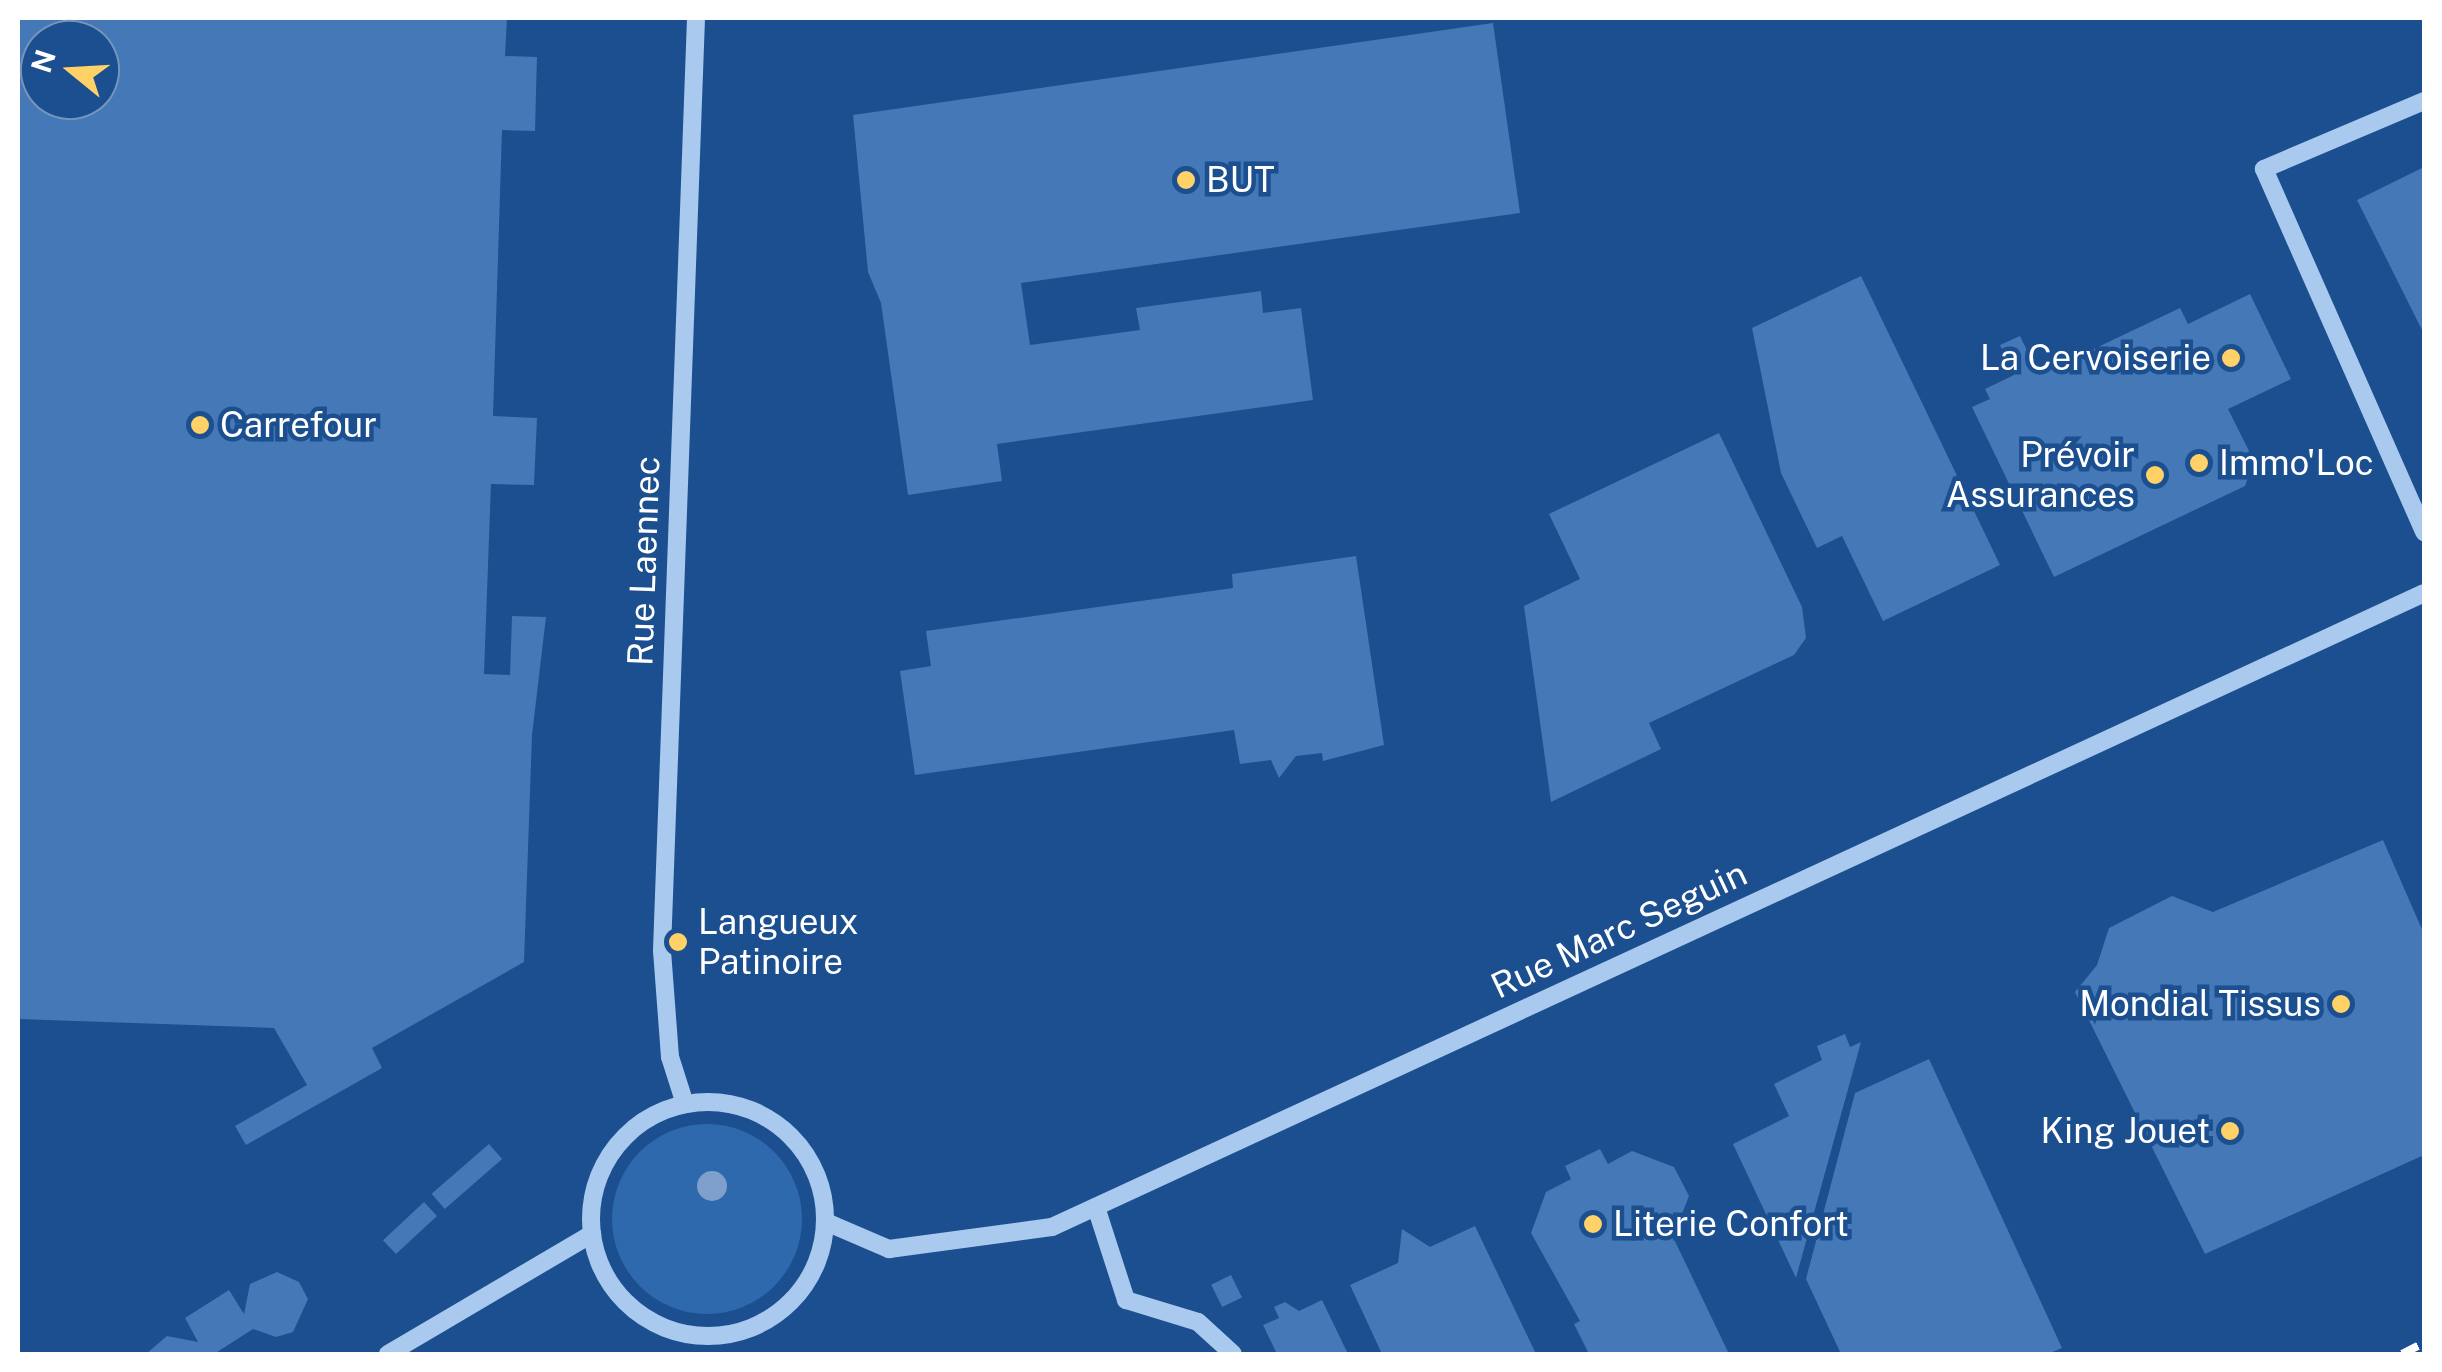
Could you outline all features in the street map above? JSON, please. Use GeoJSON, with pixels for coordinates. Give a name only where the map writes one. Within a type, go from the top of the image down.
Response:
{"type":"FeatureCollection","features":[{"type":"Feature","properties":{"kind":"street","name":"Rue Laennec"},"geometry":{"type":"LineString","coordinates":[[684,1104],[670,1058],[662,950],[696,18]]}},
{"type":"Feature","properties":{"kind":"street"},"geometry":{"type":"LineString","coordinates":[[2424,101],[2264,170],[2424,532]]}},
{"type":"Feature","properties":{"kind":"street","name":"Rue Marc Seguin"},"geometry":{"type":"LineString","coordinates":[[826,1222],[890,1249],[1052,1227],[2424,594]]}},
{"type":"Feature","properties":{"kind":"street"},"geometry":{"type":"LineString","coordinates":[[684,1104],[754,1110],[784,1129],[822,1187],[826,1222],[818,1260],[799,1294],[734,1335],[695,1337],[658,1326],[625,1303],[603,1271],[592,1234],[593,1199],[614,1151],[652,1116],[684,1104]]}},
{"type":"Feature","properties":{"kind":"street"},"geometry":{"type":"LineString","coordinates":[[1096,1206],[1126,1300],[1198,1322],[1233,1354]]}},
{"type":"Feature","properties":{"kind":"street"},"geometry":{"type":"LineString","coordinates":[[388,1354],[592,1234]]}},
{"type":"Feature","properties":{"kind":"shaded area"},"geometry":{"type":"Polygon","coordinates":[[[707,1124],[743,1132],[774,1152],[794,1183],[802,1219],[794,1255],[774,1286],[743,1306],[707,1314],[671,1306],[640,1286],[620,1255],[612,1219],[620,1183],[640,1152],[671,1132],[707,1124]]]}},
{"type":"Feature","properties":{"kind":"building"},"geometry":{"type":"Polygon","coordinates":[[[18,18],[507,18],[505,56],[537,57],[535,131],[502,130],[493,416],[537,418],[534,485],[491,484],[484,674],[510,675],[512,616],[546,617],[532,735],[524,962],[372,1048],[382,1068],[246,1145],[235,1126],[307,1085],[274,1028],[18,1019],[18,18]]]}},
{"type":"Feature","properties":{"kind":"building","name":"BUT"},"geometry":{"type":"Polygon","coordinates":[[[1493,23],[1520,213],[1021,283],[1030,345],[1140,330],[1136,308],[1261,291],[1263,313],[1301,308],[1313,400],[997,444],[1002,481],[908,495],[881,303],[868,272],[853,115],[1493,23]]]}},
{"type":"Feature","properties":{"kind":"building"},"geometry":{"type":"Polygon","coordinates":[[[2424,167],[2424,334],[2357,200],[2424,167]]]}},
{"type":"Feature","properties":{"kind":"building"},"geometry":{"type":"Polygon","coordinates":[[[1861,276],[2000,565],[1883,621],[1842,536],[1817,548],[1781,473],[1752,328],[1861,276]]]}},
{"type":"Feature","properties":{"kind":"building"},"geometry":{"type":"Polygon","coordinates":[[[2250,294],[2291,379],[2228,409],[2254,461],[2245,486],[2054,577],[1972,407],[1990,399],[1985,389],[2014,375],[2000,345],[2020,336],[2039,375],[2180,308],[2188,324],[2250,294]]]}},
{"type":"Feature","properties":{"kind":"building"},"geometry":{"type":"Polygon","coordinates":[[[1719,433],[1802,607],[1806,638],[1794,655],[1649,723],[1661,749],[1551,802],[1524,606],[1580,579],[1549,514],[1719,433]]]}},
{"type":"Feature","properties":{"kind":"building"},"geometry":{"type":"Polygon","coordinates":[[[1356,556],[1384,745],[1323,761],[1322,753],[1296,756],[1279,778],[1271,760],[1240,764],[1234,730],[915,775],[900,671],[931,666],[926,631],[1233,588],[1232,574],[1356,556]]]}},
{"type":"Feature","properties":{"kind":"building"},"geometry":{"type":"Polygon","coordinates":[[[2383,840],[2424,934],[2424,1155],[2205,1254],[2075,992],[2097,965],[2109,928],[2172,896],[2213,912],[2383,840]]]}},
{"type":"Feature","properties":{"kind":"building"},"geometry":{"type":"Polygon","coordinates":[[[1845,1034],[1850,1047],[1861,1042],[1796,1278],[1733,1144],[1789,1116],[1774,1084],[1822,1060],[1817,1046],[1845,1034]]]}},
{"type":"Feature","properties":{"kind":"building"},"geometry":{"type":"Polygon","coordinates":[[[1929,1059],[2062,1348],[2048,1354],[1841,1354],[1806,1279],[1855,1093],[1929,1059]]]}},
{"type":"Feature","properties":{"kind":"building"},"geometry":{"type":"Polygon","coordinates":[[[489,1144],[502,1159],[445,1209],[432,1194],[489,1144]]]}},
{"type":"Feature","properties":{"kind":"building"},"geometry":{"type":"Polygon","coordinates":[[[1600,1149],[1608,1164],[1632,1151],[1674,1167],[1689,1196],[1673,1237],[1729,1354],[1589,1354],[1574,1324],[1580,1321],[1531,1233],[1546,1192],[1571,1179],[1565,1166],[1600,1149]]]}},
{"type":"Feature","properties":{"kind":"building"},"geometry":{"type":"Polygon","coordinates":[[[424,1202],[437,1216],[396,1254],[383,1240],[424,1202]]]}},
{"type":"Feature","properties":{"kind":"building"},"geometry":{"type":"Polygon","coordinates":[[[1475,1226],[1536,1354],[1382,1354],[1350,1285],[1398,1263],[1402,1229],[1430,1247],[1475,1226]]]}},
{"type":"Feature","properties":{"kind":"building"},"geometry":{"type":"Polygon","coordinates":[[[277,1272],[299,1282],[308,1299],[293,1332],[276,1337],[253,1329],[214,1354],[146,1354],[167,1336],[198,1342],[185,1318],[229,1290],[244,1314],[250,1284],[277,1272]]]}},
{"type":"Feature","properties":{"kind":"building"},"geometry":{"type":"Polygon","coordinates":[[[1231,1275],[1242,1297],[1222,1307],[1211,1285],[1231,1275]]]}},
{"type":"Feature","properties":{"kind":"building"},"geometry":{"type":"Polygon","coordinates":[[[1322,1300],[1348,1354],[1277,1354],[1263,1325],[1279,1318],[1274,1307],[1285,1302],[1299,1311],[1322,1300]]]}},
{"type":"Feature","properties":{"kind":"railway"},"geometry":{"type":"LineString","coordinates":[[2402,1354],[2424,1343]]}},
{"type":"Feature","properties":{"kind":"place","name":"BUT"},"geometry":{"type":"Point","coordinates":[1186,180]}},
{"type":"Feature","properties":{"kind":"place","name":"La Cervoiserie"},"geometry":{"type":"Point","coordinates":[2231,358]}},
{"type":"Feature","properties":{"kind":"place","name":"Carrefour"},"geometry":{"type":"Point","coordinates":[200,425]}},
{"type":"Feature","properties":{"kind":"place","name":"Immo'Loc"},"geometry":{"type":"Point","coordinates":[2199,463]}},
{"type":"Feature","properties":{"kind":"place","name":"Prévoir Assurances"},"geometry":{"type":"Point","coordinates":[2155,475]}},
{"type":"Feature","properties":{"kind":"place","name":"Langueux Patinoire"},"geometry":{"type":"Point","coordinates":[678,942]}},
{"type":"Feature","properties":{"kind":"place","name":"Mondial Tissus"},"geometry":{"type":"Point","coordinates":[2341,1004]}},
{"type":"Feature","properties":{"kind":"place","name":"King Jouet"},"geometry":{"type":"Point","coordinates":[2230,1131]}},
{"type":"Feature","properties":{"kind":"place","name":"Literie Confort"},"geometry":{"type":"Point","coordinates":[1593,1224]}}]}
